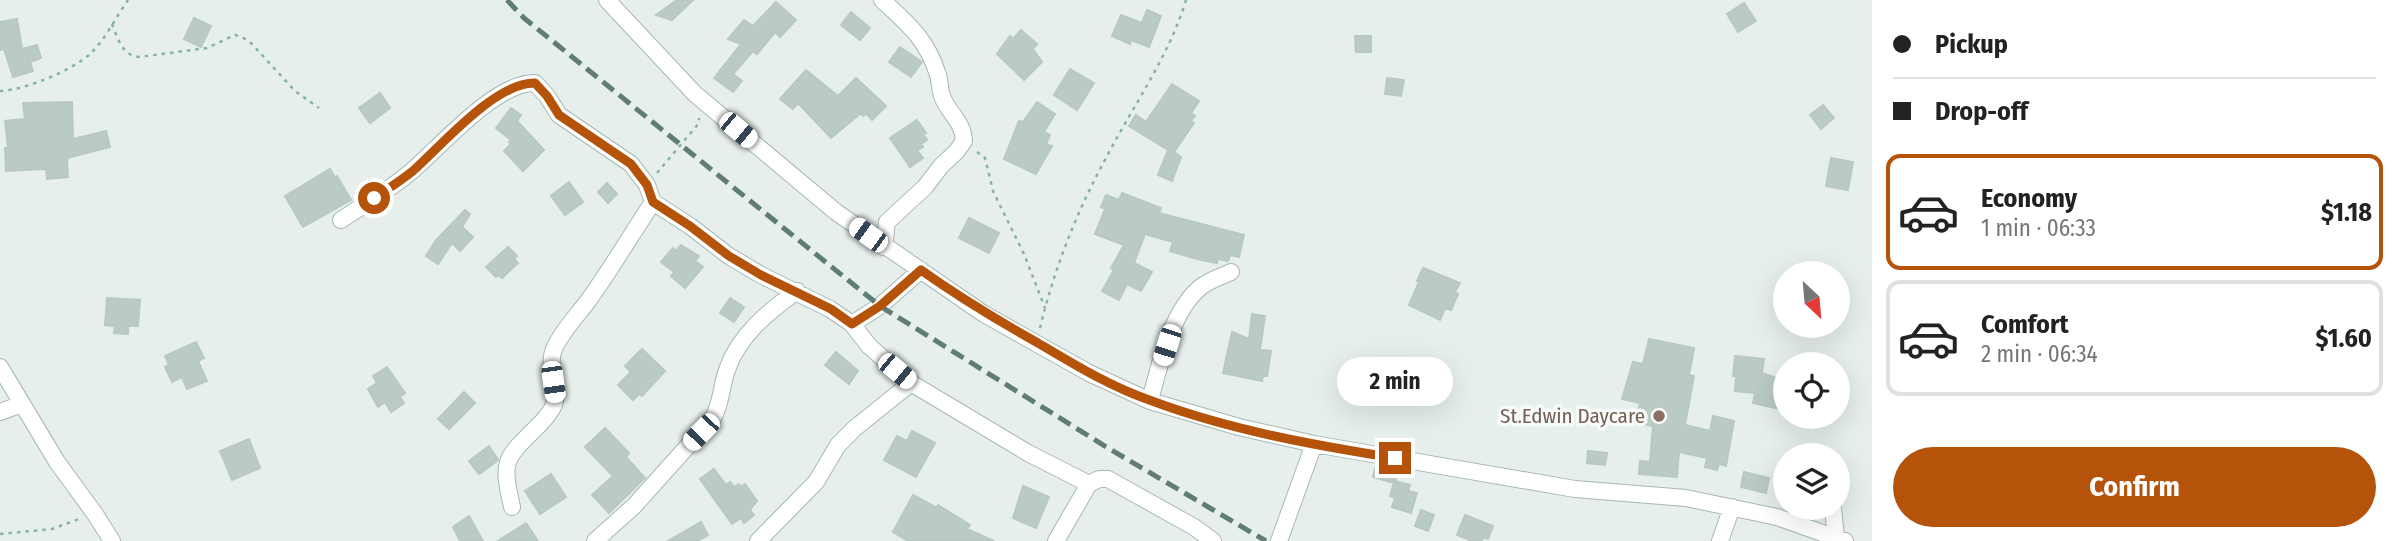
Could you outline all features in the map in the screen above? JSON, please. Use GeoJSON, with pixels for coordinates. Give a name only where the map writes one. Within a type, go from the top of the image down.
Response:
{"type":"FeatureCollection","features":[{"type":"Feature","properties":{"kind":"street"},"geometry":{"type":"LineString","coordinates":[[607,0],[698,97],[836,212],[984,314],[1089,373],[1150,401],[1227,424],[1314,444],[1575,489],[1686,498],[1732,507],[1806,526],[1840,540]]}},
{"type":"Feature","properties":{"kind":"street"},"geometry":{"type":"LineString","coordinates":[[882,0],[905,20],[925,44],[939,77],[942,97],[961,124],[964,141],[925,187],[887,222],[884,247]]}},
{"type":"Feature","properties":{"kind":"street"},"geometry":{"type":"LineString","coordinates":[[341,220],[414,170],[473,114],[524,83],[535,83],[559,115],[631,164],[647,185],[653,202],[729,256],[761,275],[797,291],[852,324],[869,346],[911,383],[1028,453],[1089,484]]}},
{"type":"Feature","properties":{"kind":"street"},"geometry":{"type":"LineString","coordinates":[[512,507],[505,477],[506,463],[512,451],[552,409],[555,397],[551,369],[552,352],[653,202]]}},
{"type":"Feature","properties":{"kind":"street"},"geometry":{"type":"LineString","coordinates":[[852,324],[880,306],[921,270]]}},
{"type":"Feature","properties":{"kind":"street"},"geometry":{"type":"LineString","coordinates":[[1150,401],[1167,345],[1182,310],[1203,285],[1231,272]]}},
{"type":"Feature","properties":{"kind":"street"},"geometry":{"type":"LineString","coordinates":[[595,541],[634,506],[713,418],[718,409],[727,367],[745,337],[771,310],[797,291]]}},
{"type":"Feature","properties":{"kind":"street"},"geometry":{"type":"LineString","coordinates":[[0,368],[57,462],[112,541]]}},
{"type":"Feature","properties":{"kind":"street"},"geometry":{"type":"LineString","coordinates":[[758,541],[816,482],[838,445],[911,383]]}},
{"type":"Feature","properties":{"kind":"street"},"geometry":{"type":"LineString","coordinates":[[0,412],[22,404]]}},
{"type":"Feature","properties":{"kind":"street"},"geometry":{"type":"LineString","coordinates":[[1279,541],[1314,444]]}},
{"type":"Feature","properties":{"kind":"street"},"geometry":{"type":"LineString","coordinates":[[1056,541],[1089,484],[1099,479],[1121,484],[1150,505],[1181,520],[1213,541]]}},
{"type":"Feature","properties":{"kind":"street"},"geometry":{"type":"LineString","coordinates":[[1720,541],[1732,507]]}},
{"type":"Feature","properties":{"kind":"street"},"geometry":{"type":"LineString","coordinates":[[1836,520],[1840,540]]}},
{"type":"Feature","properties":{"kind":"path"},"geometry":{"type":"LineString","coordinates":[[0,91],[31,85],[66,69],[90,54],[128,0]]}},
{"type":"Feature","properties":{"kind":"path"},"geometry":{"type":"LineString","coordinates":[[1036,342],[1061,255],[1093,184],[1177,29],[1186,0]]}},
{"type":"Feature","properties":{"kind":"path"},"geometry":{"type":"LineString","coordinates":[[112,24],[129,56],[207,48],[235,36],[242,37],[251,43],[295,91],[319,108]]}},
{"type":"Feature","properties":{"kind":"path"},"geometry":{"type":"LineString","coordinates":[[647,185],[699,123],[698,97]]}},
{"type":"Feature","properties":{"kind":"path"},"geometry":{"type":"LineString","coordinates":[[964,141],[985,158],[993,191],[1024,254],[1045,308]]}},
{"type":"Feature","properties":{"kind":"path"},"geometry":{"type":"LineString","coordinates":[[0,534],[52,529],[95,514]]}},
{"type":"Feature","properties":{"kind":"building"},"geometry":{"type":"Polygon","coordinates":[[[677,0],[693,0],[672,20],[656,15],[677,0]]]}},
{"type":"Feature","properties":{"kind":"building"},"geometry":{"type":"Polygon","coordinates":[[[776,2],[796,20],[780,37],[775,32],[757,54],[753,51],[733,74],[742,81],[733,92],[714,78],[741,44],[728,39],[744,20],[753,26],[776,2]]]}},
{"type":"Feature","properties":{"kind":"building"},"geometry":{"type":"Polygon","coordinates":[[[1744,3],[1756,21],[1738,32],[1727,14],[1744,3]]]}},
{"type":"Feature","properties":{"kind":"building"},"geometry":{"type":"Polygon","coordinates":[[[1147,10],[1161,16],[1149,47],[1131,40],[1130,44],[1112,36],[1121,15],[1142,23],[1147,10]]]}},
{"type":"Feature","properties":{"kind":"building"},"geometry":{"type":"Polygon","coordinates":[[[851,12],[870,28],[860,40],[841,25],[851,12]]]}},
{"type":"Feature","properties":{"kind":"building"},"geometry":{"type":"Polygon","coordinates":[[[194,18],[211,26],[201,47],[184,39],[194,18]]]}},
{"type":"Feature","properties":{"kind":"building"},"geometry":{"type":"Polygon","coordinates":[[[17,19],[22,49],[37,45],[41,58],[30,62],[33,71],[13,77],[4,49],[0,50],[0,22],[17,19]]]}},
{"type":"Feature","properties":{"kind":"building"},"geometry":{"type":"Polygon","coordinates":[[[1021,30],[1037,44],[1033,49],[1042,62],[1024,80],[997,54],[1010,36],[1013,39],[1021,30]]]}},
{"type":"Feature","properties":{"kind":"building"},"geometry":{"type":"Polygon","coordinates":[[[1355,36],[1371,36],[1371,52],[1356,52],[1355,36]]]}},
{"type":"Feature","properties":{"kind":"building"},"geometry":{"type":"Polygon","coordinates":[[[900,47],[922,62],[911,77],[889,62],[900,47]]]}},
{"type":"Feature","properties":{"kind":"building"},"geometry":{"type":"Polygon","coordinates":[[[1070,69],[1094,83],[1077,110],[1054,95],[1070,69]]]}},
{"type":"Feature","properties":{"kind":"building"},"geometry":{"type":"Polygon","coordinates":[[[806,70],[838,96],[856,78],[886,106],[872,120],[866,113],[863,116],[861,113],[831,138],[798,103],[793,109],[780,99],[806,70]]]}},
{"type":"Feature","properties":{"kind":"building"},"geometry":{"type":"Polygon","coordinates":[[[1387,78],[1404,80],[1401,96],[1385,94],[1387,78]]]}},
{"type":"Feature","properties":{"kind":"building"},"geometry":{"type":"Polygon","coordinates":[[[1172,84],[1199,101],[1191,113],[1195,116],[1191,121],[1194,123],[1174,152],[1181,157],[1172,181],[1158,175],[1168,150],[1129,126],[1136,115],[1146,122],[1172,84]]]}},
{"type":"Feature","properties":{"kind":"building"},"geometry":{"type":"Polygon","coordinates":[[[380,93],[390,108],[370,123],[359,108],[380,93]]]}},
{"type":"Feature","properties":{"kind":"building"},"geometry":{"type":"Polygon","coordinates":[[[72,102],[73,139],[106,131],[110,147],[67,158],[68,177],[47,179],[46,169],[6,171],[5,148],[8,148],[5,121],[25,119],[23,103],[72,102]]]}},
{"type":"Feature","properties":{"kind":"building"},"geometry":{"type":"Polygon","coordinates":[[[1037,102],[1055,114],[1044,132],[1050,135],[1046,144],[1052,146],[1036,174],[1004,159],[1019,121],[1023,122],[1037,102]]]}},
{"type":"Feature","properties":{"kind":"building"},"geometry":{"type":"Polygon","coordinates":[[[1823,105],[1834,118],[1821,129],[1810,115],[1823,105]]]}},
{"type":"Feature","properties":{"kind":"building"},"geometry":{"type":"Polygon","coordinates":[[[511,108],[521,115],[517,121],[544,150],[523,171],[504,151],[511,144],[511,140],[496,128],[511,108]]]}},
{"type":"Feature","properties":{"kind":"building"},"geometry":{"type":"Polygon","coordinates":[[[917,120],[926,133],[923,134],[927,140],[921,144],[923,147],[917,150],[923,158],[910,167],[890,138],[917,120]]]}},
{"type":"Feature","properties":{"kind":"building"},"geometry":{"type":"Polygon","coordinates":[[[1831,158],[1853,162],[1848,190],[1826,186],[1831,158]]]}},
{"type":"Feature","properties":{"kind":"building"},"geometry":{"type":"Polygon","coordinates":[[[330,169],[351,200],[303,227],[285,196],[330,169]]]}},
{"type":"Feature","properties":{"kind":"building"},"geometry":{"type":"Polygon","coordinates":[[[569,182],[583,202],[565,215],[551,196],[569,182]]]}},
{"type":"Feature","properties":{"kind":"building"},"geometry":{"type":"Polygon","coordinates":[[[607,183],[617,194],[608,203],[598,192],[607,183]]]}},
{"type":"Feature","properties":{"kind":"building"},"geometry":{"type":"Polygon","coordinates":[[[1122,193],[1161,208],[1159,213],[1244,235],[1239,257],[1230,255],[1228,261],[1218,259],[1217,263],[1197,259],[1170,251],[1173,242],[1145,234],[1134,263],[1152,272],[1141,291],[1127,284],[1119,300],[1102,291],[1124,245],[1095,234],[1105,209],[1101,207],[1106,195],[1119,200],[1122,193]]]}},
{"type":"Feature","properties":{"kind":"building"},"geometry":{"type":"Polygon","coordinates":[[[465,210],[470,214],[462,227],[473,237],[460,251],[452,243],[438,264],[426,256],[436,240],[465,210]]]}},
{"type":"Feature","properties":{"kind":"building"},"geometry":{"type":"Polygon","coordinates":[[[969,218],[999,233],[989,253],[959,238],[969,218]]]}},
{"type":"Feature","properties":{"kind":"building"},"geometry":{"type":"Polygon","coordinates":[[[681,245],[699,256],[695,261],[703,267],[685,288],[671,276],[674,272],[661,262],[673,248],[676,251],[681,245]]]}},
{"type":"Feature","properties":{"kind":"building"},"geometry":{"type":"Polygon","coordinates":[[[508,247],[517,256],[514,258],[518,263],[502,278],[499,275],[496,277],[486,267],[508,247]]]}},
{"type":"Feature","properties":{"kind":"building"},"geometry":{"type":"Polygon","coordinates":[[[1423,268],[1460,283],[1451,310],[1445,308],[1440,320],[1409,305],[1423,268]]]}},
{"type":"Feature","properties":{"kind":"building"},"geometry":{"type":"Polygon","coordinates":[[[107,298],[140,300],[138,326],[128,326],[128,334],[114,333],[115,326],[105,325],[107,298]]]}},
{"type":"Feature","properties":{"kind":"building"},"geometry":{"type":"Polygon","coordinates":[[[730,298],[744,307],[734,322],[720,313],[730,298]]]}},
{"type":"Feature","properties":{"kind":"building"},"geometry":{"type":"Polygon","coordinates":[[[1252,314],[1265,316],[1260,350],[1271,351],[1267,376],[1263,376],[1262,381],[1223,373],[1232,332],[1249,339],[1252,314]]]}},
{"type":"Feature","properties":{"kind":"building"},"geometry":{"type":"Polygon","coordinates":[[[1649,339],[1694,348],[1689,375],[1694,376],[1685,425],[1710,431],[1713,416],[1734,421],[1726,466],[1719,464],[1717,470],[1705,467],[1707,458],[1679,452],[1677,477],[1639,474],[1640,461],[1650,462],[1653,426],[1642,424],[1643,419],[1637,418],[1640,403],[1622,399],[1633,362],[1643,364],[1649,339]]]}},
{"type":"Feature","properties":{"kind":"building"},"geometry":{"type":"Polygon","coordinates":[[[196,342],[204,358],[198,361],[207,381],[187,389],[182,377],[172,382],[165,367],[169,365],[165,356],[196,342]]]}},
{"type":"Feature","properties":{"kind":"building"},"geometry":{"type":"Polygon","coordinates":[[[642,349],[665,371],[642,396],[639,394],[633,400],[618,385],[631,372],[625,366],[642,349]]]}},
{"type":"Feature","properties":{"kind":"building"},"geometry":{"type":"Polygon","coordinates":[[[836,352],[858,371],[849,384],[825,365],[836,352]]]}},
{"type":"Feature","properties":{"kind":"building"},"geometry":{"type":"Polygon","coordinates":[[[1735,356],[1764,359],[1762,373],[1773,377],[1773,407],[1753,403],[1755,393],[1735,391],[1736,376],[1733,376],[1735,356]]]}},
{"type":"Feature","properties":{"kind":"building"},"geometry":{"type":"Polygon","coordinates":[[[387,367],[405,393],[400,397],[404,403],[391,412],[385,402],[378,407],[368,389],[377,383],[373,376],[387,367]]]}},
{"type":"Feature","properties":{"kind":"building"},"geometry":{"type":"Polygon","coordinates":[[[464,392],[475,403],[449,429],[438,419],[464,392]]]}},
{"type":"Feature","properties":{"kind":"building"},"geometry":{"type":"Polygon","coordinates":[[[605,428],[629,453],[626,457],[645,478],[609,513],[592,495],[613,476],[585,447],[605,428]]]}},
{"type":"Feature","properties":{"kind":"building"},"geometry":{"type":"Polygon","coordinates":[[[912,431],[935,443],[916,477],[884,460],[897,436],[907,441],[912,431]]]}},
{"type":"Feature","properties":{"kind":"building"},"geometry":{"type":"Polygon","coordinates":[[[249,439],[260,468],[232,480],[220,451],[249,439]]]}},
{"type":"Feature","properties":{"kind":"building"},"geometry":{"type":"Polygon","coordinates":[[[489,446],[498,460],[479,474],[469,461],[489,446]]]}},
{"type":"Feature","properties":{"kind":"building"},"geometry":{"type":"Polygon","coordinates":[[[1588,451],[1607,453],[1605,465],[1587,463],[1588,451]]]}},
{"type":"Feature","properties":{"kind":"building"},"geometry":{"type":"Polygon","coordinates":[[[1376,465],[1398,472],[1395,481],[1410,485],[1408,491],[1417,493],[1411,513],[1392,507],[1395,498],[1390,496],[1394,483],[1373,477],[1376,465]]]}},
{"type":"Feature","properties":{"kind":"building"},"geometry":{"type":"Polygon","coordinates":[[[714,469],[726,485],[730,482],[734,487],[739,484],[741,487],[745,484],[757,501],[750,510],[754,515],[744,523],[741,518],[732,524],[700,479],[714,469]]]}},
{"type":"Feature","properties":{"kind":"building"},"geometry":{"type":"Polygon","coordinates":[[[1744,472],[1769,478],[1766,493],[1741,487],[1744,472]]]}},
{"type":"Feature","properties":{"kind":"building"},"geometry":{"type":"Polygon","coordinates":[[[551,474],[566,497],[540,514],[525,491],[551,474]]]}},
{"type":"Feature","properties":{"kind":"building"},"geometry":{"type":"Polygon","coordinates":[[[1023,486],[1049,497],[1036,528],[1013,518],[1023,486]]]}},
{"type":"Feature","properties":{"kind":"building"},"geometry":{"type":"Polygon","coordinates":[[[913,495],[937,508],[938,505],[970,525],[967,529],[994,541],[908,541],[893,532],[913,495]]]}},
{"type":"Feature","properties":{"kind":"building"},"geometry":{"type":"Polygon","coordinates":[[[1421,510],[1434,515],[1428,531],[1415,526],[1421,510]]]}},
{"type":"Feature","properties":{"kind":"building"},"geometry":{"type":"Polygon","coordinates":[[[1465,515],[1493,526],[1488,539],[1483,537],[1482,541],[1472,541],[1457,535],[1465,515]]]}},
{"type":"Feature","properties":{"kind":"building"},"geometry":{"type":"Polygon","coordinates":[[[469,516],[483,541],[460,541],[453,527],[469,516]]]}},
{"type":"Feature","properties":{"kind":"building"},"geometry":{"type":"Polygon","coordinates":[[[701,522],[708,535],[697,541],[668,541],[701,522]]]}},
{"type":"Feature","properties":{"kind":"building"},"geometry":{"type":"Polygon","coordinates":[[[526,523],[538,541],[498,541],[526,523]]]}},
{"type":"Feature","properties":{"kind":"railway"},"geometry":{"type":"LineString","coordinates":[[507,0],[524,18],[880,306],[1108,448],[1266,541]]}},
{"type":"Feature","properties":{"kind":"place","name":"St.Edwin Daycare"},"geometry":{"type":"Point","coordinates":[1659,416]}},
{"type":"Feature","properties":{"kind":"route"},"geometry":{"type":"LineString","coordinates":[[374,198],[414,170],[473,114],[524,83],[535,83],[559,115],[631,164],[647,185],[653,202],[729,256],[761,275],[831,309],[852,324],[880,306],[921,270],[984,314],[1089,373],[1150,401],[1239,427],[1395,458]]}}]}
